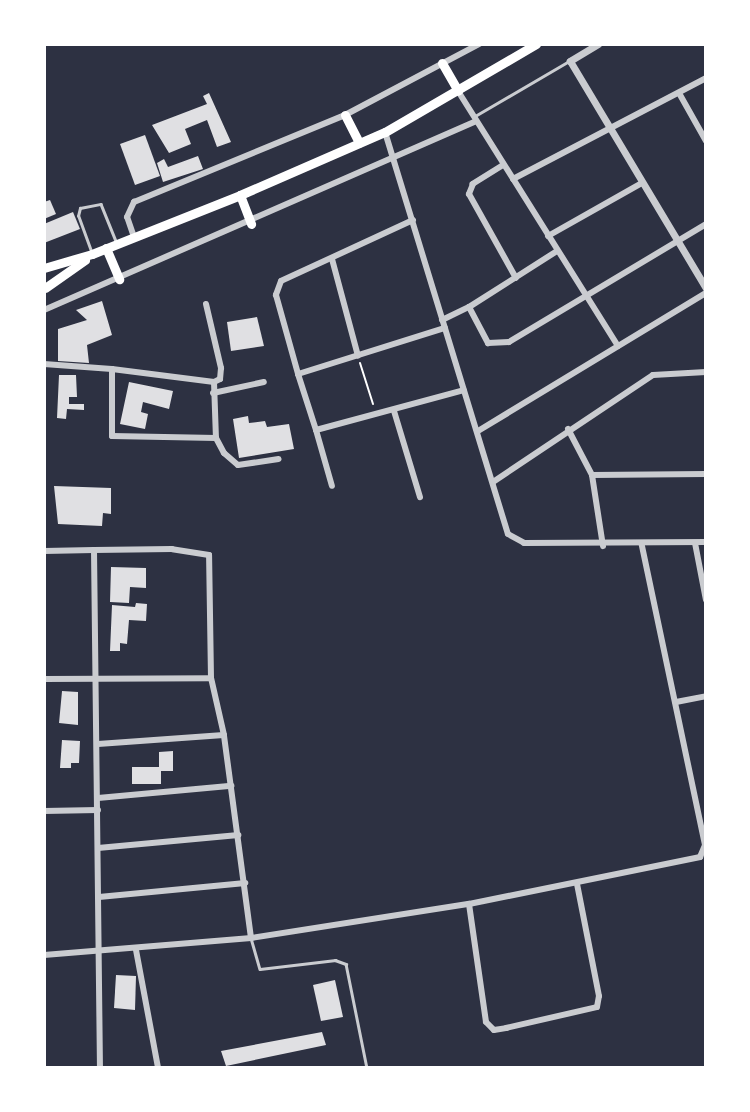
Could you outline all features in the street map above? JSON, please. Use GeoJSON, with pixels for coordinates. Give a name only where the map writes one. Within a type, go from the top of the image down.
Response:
{"type":"FeatureCollection","features":[{"type":"Feature","properties":{"kind":"main road"},"geometry":{"type":"LineString","coordinates":[[44,268],[92,254],[240,195],[384,132],[536,44]]}},
{"type":"Feature","properties":{"kind":"main road"},"geometry":{"type":"LineString","coordinates":[[442,63],[458,91]]}},
{"type":"Feature","properties":{"kind":"main road"},"geometry":{"type":"LineString","coordinates":[[345,115],[359,143]]}},
{"type":"Feature","properties":{"kind":"main road"},"geometry":{"type":"LineString","coordinates":[[240,195],[251,224]]}},
{"type":"Feature","properties":{"kind":"main road"},"geometry":{"type":"LineString","coordinates":[[106,248],[119,279]]}},
{"type":"Feature","properties":{"kind":"main road"},"geometry":{"type":"LineString","coordinates":[[44,289],[92,254]]}},
{"type":"Feature","properties":{"kind":"street"},"geometry":{"type":"LineString","coordinates":[[134,237],[127,217],[134,202],[345,115],[479,44]]}},
{"type":"Feature","properties":{"kind":"street"},"geometry":{"type":"LineString","coordinates":[[478,431],[706,290],[608,131],[570,61],[598,44]]}},
{"type":"Feature","properties":{"kind":"street"},"geometry":{"type":"LineString","coordinates":[[513,178],[706,78]]}},
{"type":"Feature","properties":{"kind":"street"},"geometry":{"type":"LineString","coordinates":[[458,91],[618,346]]}},
{"type":"Feature","properties":{"kind":"street"},"geometry":{"type":"LineString","coordinates":[[679,93],[706,141]]}},
{"type":"Feature","properties":{"kind":"street"},"geometry":{"type":"LineString","coordinates":[[44,310],[251,224],[474,120]]}},
{"type":"Feature","properties":{"kind":"street"},"geometry":{"type":"LineString","coordinates":[[384,132],[395,159],[442,320],[513,539],[524,544],[603,546],[706,542]]}},
{"type":"Feature","properties":{"kind":"street"},"geometry":{"type":"LineString","coordinates":[[503,164],[472,184],[469,194],[516,278]]}},
{"type":"Feature","properties":{"kind":"street"},"geometry":{"type":"LineString","coordinates":[[548,236],[642,183]]}},
{"type":"Feature","properties":{"kind":"street"},"geometry":{"type":"LineString","coordinates":[[332,486],[298,374],[277,287],[286,277],[332,259],[414,220]]}},
{"type":"Feature","properties":{"kind":"street"},"geometry":{"type":"LineString","coordinates":[[469,307],[488,343],[499,345],[706,224]]}},
{"type":"Feature","properties":{"kind":"street"},"geometry":{"type":"LineString","coordinates":[[442,320],[469,307],[557,251]]}},
{"type":"Feature","properties":{"kind":"street"},"geometry":{"type":"LineString","coordinates":[[332,259],[358,356]]}},
{"type":"Feature","properties":{"kind":"street"},"geometry":{"type":"LineString","coordinates":[[44,364],[112,369],[214,382],[220,379],[221,368],[206,304]]}},
{"type":"Feature","properties":{"kind":"street"},"geometry":{"type":"LineString","coordinates":[[298,374],[445,328]]}},
{"type":"Feature","properties":{"kind":"street"},"geometry":{"type":"LineString","coordinates":[[112,369],[112,436],[216,438]]}},
{"type":"Feature","properties":{"kind":"street"},"geometry":{"type":"LineString","coordinates":[[493,482],[568,429],[653,375],[706,372]]}},
{"type":"Feature","properties":{"kind":"street"},"geometry":{"type":"LineString","coordinates":[[214,382],[216,438],[223,453],[238,465],[279,459]]}},
{"type":"Feature","properties":{"kind":"street"},"geometry":{"type":"LineString","coordinates":[[214,393],[264,382]]}},
{"type":"Feature","properties":{"kind":"street"},"geometry":{"type":"LineString","coordinates":[[316,430],[464,390]]}},
{"type":"Feature","properties":{"kind":"street"},"geometry":{"type":"LineString","coordinates":[[394,411],[420,497]]}},
{"type":"Feature","properties":{"kind":"street"},"geometry":{"type":"LineString","coordinates":[[568,429],[592,475],[603,546]]}},
{"type":"Feature","properties":{"kind":"street"},"geometry":{"type":"LineString","coordinates":[[592,475],[706,474]]}},
{"type":"Feature","properties":{"kind":"street"},"geometry":{"type":"LineString","coordinates":[[695,543],[706,600]]}},
{"type":"Feature","properties":{"kind":"street"},"geometry":{"type":"LineString","coordinates":[[44,955],[99,953],[251,939],[577,884],[687,861],[704,851],[676,702],[642,545]]}},
{"type":"Feature","properties":{"kind":"street"},"geometry":{"type":"LineString","coordinates":[[94,550],[98,678],[100,1068]]}},
{"type":"Feature","properties":{"kind":"street"},"geometry":{"type":"LineString","coordinates":[[44,551],[206,552],[210,561],[211,678],[224,735],[251,939]]}},
{"type":"Feature","properties":{"kind":"street"},"geometry":{"type":"LineString","coordinates":[[44,679],[211,678]]}},
{"type":"Feature","properties":{"kind":"street"},"geometry":{"type":"LineString","coordinates":[[676,702],[706,696]]}},
{"type":"Feature","properties":{"kind":"street"},"geometry":{"type":"LineString","coordinates":[[98,744],[224,735]]}},
{"type":"Feature","properties":{"kind":"street"},"geometry":{"type":"LineString","coordinates":[[98,798],[231,786]]}},
{"type":"Feature","properties":{"kind":"street"},"geometry":{"type":"LineString","coordinates":[[44,811],[99,810]]}},
{"type":"Feature","properties":{"kind":"street"},"geometry":{"type":"LineString","coordinates":[[98,848],[238,835]]}},
{"type":"Feature","properties":{"kind":"street"},"geometry":{"type":"LineString","coordinates":[[99,897],[245,883]]}},
{"type":"Feature","properties":{"kind":"street"},"geometry":{"type":"LineString","coordinates":[[469,904],[486,1022],[494,1030],[506,1028],[593,1010],[599,1003],[577,884]]}},
{"type":"Feature","properties":{"kind":"street"},"geometry":{"type":"LineString","coordinates":[[136,950],[158,1068]]}},
{"type":"Feature","properties":{"kind":"lane"},"geometry":{"type":"LineString","coordinates":[[474,120],[570,61]]}},
{"type":"Feature","properties":{"kind":"lane"},"geometry":{"type":"LineString","coordinates":[[92,254],[78,216],[80,208],[101,204],[117,244]]}},
{"type":"Feature","properties":{"kind":"lane"},"geometry":{"type":"LineString","coordinates":[[251,939],[260,968],[335,960],[346,964],[367,1068]]}},
{"type":"Feature","properties":{"kind":"path"},"geometry":{"type":"LineString","coordinates":[[358,356],[377,415]]}},
{"type":"Feature","properties":{"kind":"building"},"geometry":{"type":"Polygon","coordinates":[[[209,93],[231,142],[217,147],[207,120],[185,129],[191,144],[169,153],[152,125],[207,104],[203,96],[209,93]]]}},
{"type":"Feature","properties":{"kind":"building"},"geometry":{"type":"Polygon","coordinates":[[[145,135],[160,176],[135,185],[120,144],[145,135]]]}},
{"type":"Feature","properties":{"kind":"building"},"geometry":{"type":"Polygon","coordinates":[[[198,156],[203,169],[163,182],[157,163],[164,159],[168,167],[198,156]]]}},
{"type":"Feature","properties":{"kind":"building"},"geometry":{"type":"Polygon","coordinates":[[[50,200],[56,214],[44,219],[44,202],[50,200]]]}},
{"type":"Feature","properties":{"kind":"building"},"geometry":{"type":"Polygon","coordinates":[[[73,212],[80,229],[44,243],[44,224],[73,212]]]}},
{"type":"Feature","properties":{"kind":"building"},"geometry":{"type":"Polygon","coordinates":[[[102,301],[112,335],[87,345],[89,363],[58,361],[58,329],[87,320],[76,310],[102,301]]]}},
{"type":"Feature","properties":{"kind":"building"},"geometry":{"type":"Polygon","coordinates":[[[257,317],[264,346],[231,351],[227,322],[257,317]]]}},
{"type":"Feature","properties":{"kind":"building"},"geometry":{"type":"Polygon","coordinates":[[[59,375],[76,375],[77,397],[69,397],[69,404],[84,404],[84,410],[67,409],[66,419],[57,418],[59,375]]]}},
{"type":"Feature","properties":{"kind":"building"},"geometry":{"type":"Polygon","coordinates":[[[129,382],[173,391],[169,409],[143,402],[141,412],[148,414],[145,429],[120,424],[129,382]]]}},
{"type":"Feature","properties":{"kind":"building"},"geometry":{"type":"Polygon","coordinates":[[[248,416],[249,423],[265,421],[267,427],[289,424],[294,449],[239,458],[233,419],[248,416]]]}},
{"type":"Feature","properties":{"kind":"building"},"geometry":{"type":"Polygon","coordinates":[[[54,486],[111,488],[111,514],[103,513],[102,526],[58,524],[54,486]]]}},
{"type":"Feature","properties":{"kind":"building"},"geometry":{"type":"Polygon","coordinates":[[[111,567],[146,568],[146,588],[130,587],[129,603],[110,602],[111,567]]]}},
{"type":"Feature","properties":{"kind":"building"},"geometry":{"type":"Polygon","coordinates":[[[136,603],[147,604],[146,621],[129,620],[127,644],[120,643],[120,651],[110,651],[112,605],[135,607],[136,603]]]}},
{"type":"Feature","properties":{"kind":"building"},"geometry":{"type":"Polygon","coordinates":[[[62,691],[78,692],[78,725],[59,723],[62,691]]]}},
{"type":"Feature","properties":{"kind":"building"},"geometry":{"type":"Polygon","coordinates":[[[62,740],[80,741],[79,763],[71,763],[71,768],[60,768],[62,740]]]}},
{"type":"Feature","properties":{"kind":"building"},"geometry":{"type":"Polygon","coordinates":[[[173,751],[173,771],[161,771],[161,784],[132,784],[132,767],[159,767],[159,752],[173,751]]]}},
{"type":"Feature","properties":{"kind":"building"},"geometry":{"type":"Polygon","coordinates":[[[116,975],[136,976],[135,1010],[114,1008],[116,975]]]}},
{"type":"Feature","properties":{"kind":"building"},"geometry":{"type":"Polygon","coordinates":[[[335,980],[343,1017],[321,1021],[313,985],[335,980]]]}},
{"type":"Feature","properties":{"kind":"building"},"geometry":{"type":"Polygon","coordinates":[[[322,1032],[326,1045],[226,1066],[221,1051],[322,1032]]]}}]}
